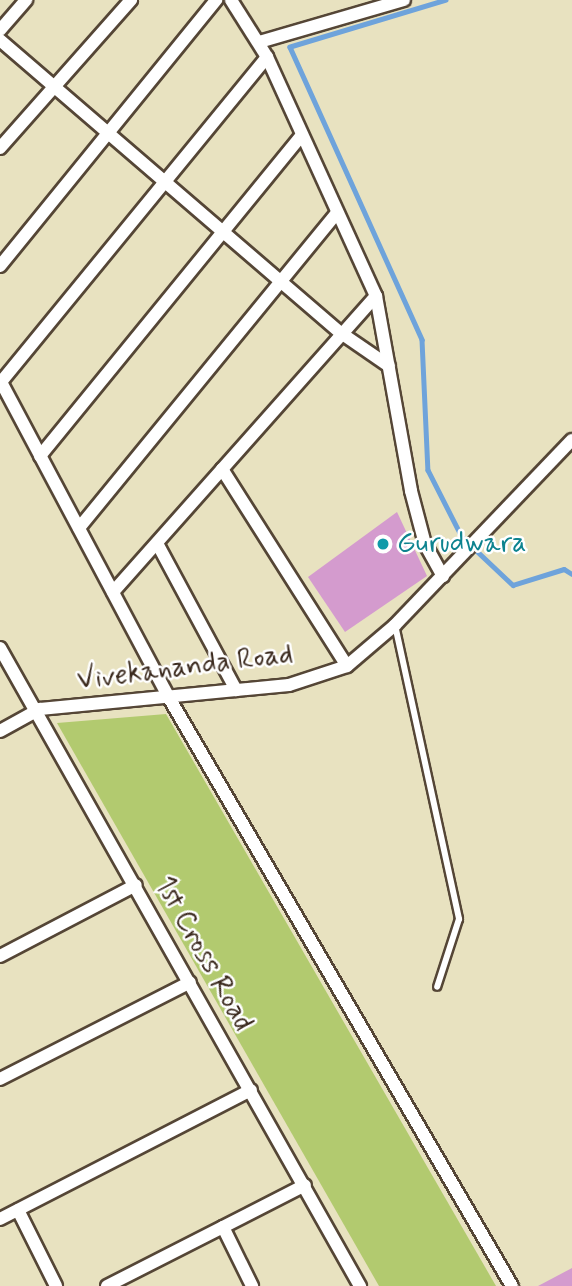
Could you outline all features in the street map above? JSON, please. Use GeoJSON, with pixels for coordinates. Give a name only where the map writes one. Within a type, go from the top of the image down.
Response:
{"type":"FeatureCollection","features":[{"type":"Feature","properties":{"kind":"street"},"geometry":{"type":"LineString","coordinates":[[0,30],[26,0]]}},
{"type":"Feature","properties":{"kind":"street"},"geometry":{"type":"LineString","coordinates":[[0,148],[52,84],[131,0]]}},
{"type":"Feature","properties":{"kind":"street"},"geometry":{"type":"LineString","coordinates":[[0,265],[216,0]]}},
{"type":"Feature","properties":{"kind":"street"},"geometry":{"type":"LineString","coordinates":[[232,0],[263,41],[267,57],[376,296],[411,491],[425,544],[443,576]]}},
{"type":"Feature","properties":{"kind":"street"},"geometry":{"type":"LineString","coordinates":[[263,41],[310,27],[361,6],[404,0]]}},
{"type":"Feature","properties":{"kind":"street"},"geometry":{"type":"LineString","coordinates":[[0,40],[225,230],[341,333],[389,366]]}},
{"type":"Feature","properties":{"kind":"street"},"geometry":{"type":"LineString","coordinates":[[267,57],[1,381],[168,696],[512,1286]]}},
{"type":"Feature","properties":{"kind":"street"},"geometry":{"type":"LineString","coordinates":[[40,456],[302,135]]}},
{"type":"Feature","properties":{"kind":"street"},"geometry":{"type":"LineString","coordinates":[[79,528],[337,213]]}},
{"type":"Feature","properties":{"kind":"street"},"geometry":{"type":"LineString","coordinates":[[113,592],[158,545],[376,296]]}},
{"type":"Feature","properties":{"kind":"street","name":"Vivekananda Road"},"geometry":{"type":"LineString","coordinates":[[0,731],[40,709],[289,685],[346,666],[394,625],[568,451],[572,440]]}},
{"type":"Feature","properties":{"kind":"street"},"geometry":{"type":"LineString","coordinates":[[222,469],[346,666]]}},
{"type":"Feature","properties":{"kind":"street"},"geometry":{"type":"LineString","coordinates":[[158,545],[236,690]]}},
{"type":"Feature","properties":{"kind":"street","name":"1st Cross Road"},"geometry":{"type":"LineString","coordinates":[[0,648],[40,709],[360,1286]]}},
{"type":"Feature","properties":{"kind":"street"},"geometry":{"type":"LineString","coordinates":[[0,956],[136,885]]}},
{"type":"Feature","properties":{"kind":"street"},"geometry":{"type":"LineString","coordinates":[[0,1079],[190,982]]}},
{"type":"Feature","properties":{"kind":"street"},"geometry":{"type":"LineString","coordinates":[[0,1219],[251,1090]]}},
{"type":"Feature","properties":{"kind":"street"},"geometry":{"type":"LineString","coordinates":[[107,1286],[304,1185]]}},
{"type":"Feature","properties":{"kind":"street"},"geometry":{"type":"LineString","coordinates":[[18,1210],[56,1286]]}},
{"type":"Feature","properties":{"kind":"street"},"geometry":{"type":"LineString","coordinates":[[223,1227],[252,1286]]}},
{"type":"Feature","properties":{"kind":"lane"},"geometry":{"type":"LineString","coordinates":[[394,625],[459,919],[437,987]]}},
{"type":"Feature","properties":{"kind":"green space"},"geometry":{"type":"Polygon","coordinates":[[[166,714],[496,1286],[379,1286],[57,723],[166,714]]]}},
{"type":"Feature","properties":{"kind":"building","name":"Gurudwara"},"geometry":{"type":"Polygon","coordinates":[[[397,512],[427,576],[345,632],[308,577],[397,512]]]}},
{"type":"Feature","properties":{"kind":"building"},"geometry":{"type":"Polygon","coordinates":[[[572,1268],[572,1286],[538,1286],[572,1268]]]}},
{"type":"Feature","properties":{"kind":"waterway"},"geometry":{"type":"LineString","coordinates":[[446,0],[290,47],[422,340],[428,470],[462,537],[513,585],[564,569],[572,574]]}},
{"type":"Feature","properties":{"kind":"place","name":"Gurudwara"},"geometry":{"type":"Point","coordinates":[383,544]}}]}
